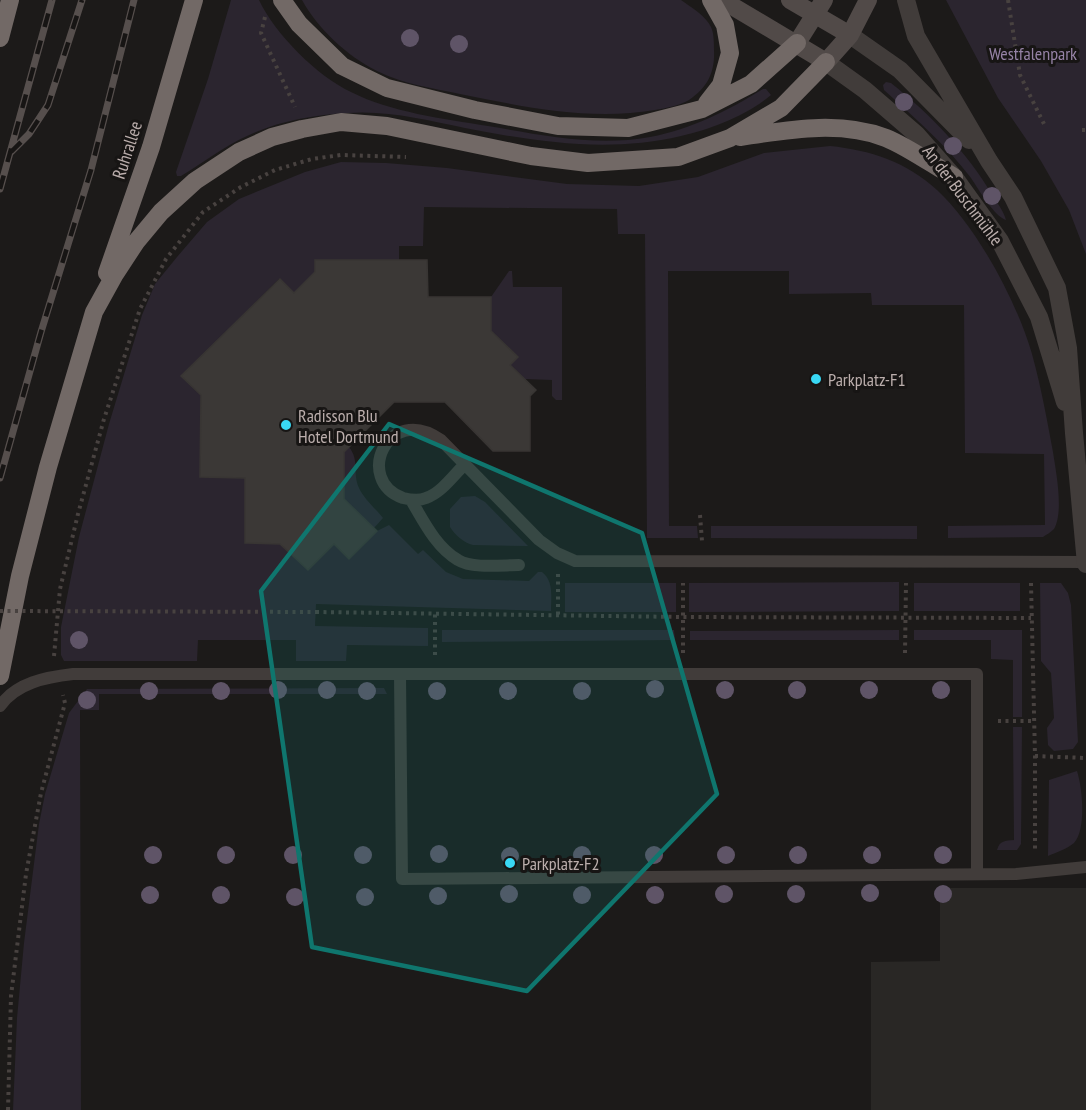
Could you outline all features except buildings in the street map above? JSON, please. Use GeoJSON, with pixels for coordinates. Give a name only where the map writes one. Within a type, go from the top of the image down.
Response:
{"type":"FeatureCollection","features":[{"type":"Feature","properties":{"kind":"highway"},"geometry":{"type":"LineString","coordinates":[[0,38],[10,0]]}},
{"type":"Feature","properties":{"kind":"highway","name":"Ruhrallee"},"geometry":{"type":"LineString","coordinates":[[94,312],[151,147],[194,0]]}},
{"type":"Feature","properties":{"kind":"highway"},"geometry":{"type":"LineString","coordinates":[[702,109],[721,85],[730,53],[725,25],[711,0]]}},
{"type":"Feature","properties":{"kind":"highway"},"geometry":{"type":"LineString","coordinates":[[275,5],[299,24],[342,66],[387,88],[475,110],[558,126],[628,128],[702,109],[751,84],[797,43]]}},
{"type":"Feature","properties":{"kind":"highway"},"geometry":{"type":"LineString","coordinates":[[0,676],[20,576],[48,466],[94,312],[136,242],[161,212],[195,181],[239,152],[272,137],[341,122],[387,126],[531,156],[588,163],[678,157],[730,138],[781,108],[826,62]]}},
{"type":"Feature","properties":{"kind":"highway"},"geometry":{"type":"LineString","coordinates":[[730,138],[796,128],[856,130],[886,138],[954,177]]}},
{"type":"Feature","properties":{"kind":"street"},"geometry":{"type":"LineString","coordinates":[[722,0],[826,62],[849,35],[867,0]]}},
{"type":"Feature","properties":{"kind":"street"},"geometry":{"type":"LineString","coordinates":[[790,0],[820,7],[849,35]]}},
{"type":"Feature","properties":{"kind":"street","name":"An der Buschmühle"},"geometry":{"type":"LineString","coordinates":[[906,0],[916,36],[989,161],[1014,197],[1057,288],[1068,348],[1086,563]]}},
{"type":"Feature","properties":{"kind":"street"},"geometry":{"type":"LineString","coordinates":[[797,43],[820,7]]}},
{"type":"Feature","properties":{"kind":"street","name":"An der Buschmühle"},"geometry":{"type":"LineString","coordinates":[[849,35],[900,70],[989,161]]}},
{"type":"Feature","properties":{"kind":"street","name":"An der Buschmühle"},"geometry":{"type":"LineString","coordinates":[[826,62],[865,90],[916,134],[954,177],[1000,241],[1039,317],[1074,433]]}},
{"type":"Feature","properties":{"kind":"lane"},"geometry":{"type":"LineString","coordinates":[[464,465],[439,490],[427,498],[411,500],[395,495],[385,485],[379,472],[379,459],[391,437],[403,431],[416,429],[429,432],[441,440],[539,540],[557,553],[575,561],[1086,563]]}},
{"type":"Feature","properties":{"kind":"lane"},"geometry":{"type":"LineString","coordinates":[[411,500],[433,537],[459,561],[477,565],[519,565]]}},
{"type":"Feature","properties":{"kind":"lane"},"geometry":{"type":"LineString","coordinates":[[400,675],[402,879],[1035,873],[1086,867]]}},
{"type":"Feature","properties":{"kind":"lane"},"geometry":{"type":"LineString","coordinates":[[0,706],[6,697],[24,686],[59,676],[976,675],[977,874]]}},
{"type":"Feature","properties":{"kind":"path"},"geometry":{"type":"LineString","coordinates":[[1010,1],[1020,75],[1044,124]]}},
{"type":"Feature","properties":{"kind":"path"},"geometry":{"type":"LineString","coordinates":[[275,5],[263,20],[261,33],[296,111]]}},
{"type":"Feature","properties":{"kind":"path"},"geometry":{"type":"LineString","coordinates":[[9,1110],[11,996],[26,874],[41,793],[65,703],[54,658],[60,589],[107,410],[140,309],[153,282],[166,259],[203,212],[241,187],[275,170],[312,159]]}},
{"type":"Feature","properties":{"kind":"path"},"geometry":{"type":"LineString","coordinates":[[557,553],[558,615]]}},
{"type":"Feature","properties":{"kind":"path"},"geometry":{"type":"LineString","coordinates":[[682,675],[683,579],[692,561]]}},
{"type":"Feature","properties":{"kind":"path"},"geometry":{"type":"LineString","coordinates":[[904,675],[905,561]]}},
{"type":"Feature","properties":{"kind":"path"},"geometry":{"type":"LineString","coordinates":[[1030,561],[1035,756],[1035,873]]}},
{"type":"Feature","properties":{"kind":"path"},"geometry":{"type":"LineString","coordinates":[[0,611],[1032,618]]}},
{"type":"Feature","properties":{"kind":"path"},"geometry":{"type":"LineString","coordinates":[[435,614],[435,642]]}},
{"type":"Feature","properties":{"kind":"path"},"geometry":{"type":"LineString","coordinates":[[976,722],[1034,721]]}},
{"type":"Feature","properties":{"kind":"path"},"geometry":{"type":"LineString","coordinates":[[1035,756],[1086,758]]}},
{"type":"Feature","properties":{"kind":"highlighted area"},"geometry":{"type":"Polygon","coordinates":[[[389,424],[642,533],[717,794],[527,991],[312,947],[261,591],[389,424]]]}},
{"type":"Feature","properties":{"kind":"shaded area"},"geometry":{"type":"Polygon","coordinates":[[[940,888],[1086,888],[1086,1110],[871,1110],[871,962],[940,961],[940,888]]]}},
{"type":"Feature","properties":{"kind":"green space"},"geometry":{"type":"Polygon","coordinates":[[[231,0],[259,0],[275,26],[298,53],[338,85],[383,105],[436,117],[569,139],[629,140],[665,134],[695,124],[736,105],[763,89],[771,95],[740,115],[704,130],[654,141],[627,144],[573,144],[546,141],[392,114],[363,112],[322,115],[284,123],[247,136],[181,176],[177,176],[176,172],[208,79],[231,0]]]}},
{"type":"Feature","properties":{"kind":"green space"},"geometry":{"type":"Polygon","coordinates":[[[302,0],[681,0],[702,15],[711,27],[714,42],[712,72],[706,84],[696,95],[668,108],[606,114],[533,108],[418,85],[377,71],[355,58],[334,41],[316,21],[302,0]]]}},
{"type":"Feature","properties":{"kind":"green space","name":"Westfalenpark"},"geometry":{"type":"Polygon","coordinates":[[[946,0],[1086,0],[1086,254],[1069,210],[1041,161],[998,98],[946,0]]]}},
{"type":"Feature","properties":{"kind":"green space"},"geometry":{"type":"Polygon","coordinates":[[[886,82],[891,83],[920,108],[947,135],[983,180],[1006,220],[1001,218],[982,196],[971,178],[951,154],[884,90],[883,85],[886,82]]]}},
{"type":"Feature","properties":{"kind":"green space"},"geometry":{"type":"Polygon","coordinates":[[[830,146],[874,154],[901,165],[925,180],[967,224],[994,266],[1016,312],[1032,354],[1056,470],[1059,502],[1057,522],[1054,529],[1043,537],[948,538],[948,526],[1045,525],[1044,454],[965,453],[964,305],[872,305],[871,293],[789,294],[789,271],[668,271],[669,526],[697,526],[698,538],[647,538],[645,234],[618,234],[617,209],[424,207],[423,246],[399,246],[399,260],[316,260],[315,272],[294,293],[279,279],[182,376],[201,395],[200,477],[245,478],[280,544],[308,570],[334,544],[349,558],[377,531],[389,525],[418,554],[423,550],[446,572],[463,579],[529,581],[538,572],[542,572],[550,585],[551,611],[316,604],[315,626],[428,628],[428,646],[347,645],[346,661],[296,661],[296,640],[198,640],[197,661],[64,661],[61,655],[61,627],[79,537],[109,424],[142,315],[155,284],[177,257],[207,222],[239,199],[305,172],[341,162],[447,168],[567,184],[639,186],[698,177],[764,153],[830,146]]]}},
{"type":"Feature","properties":{"kind":"green space"},"geometry":{"type":"Polygon","coordinates":[[[509,271],[512,271],[513,287],[562,287],[562,400],[556,400],[552,396],[552,380],[525,379],[510,365],[518,357],[491,331],[491,297],[509,271]]]}},
{"type":"Feature","properties":{"kind":"green space"},"geometry":{"type":"Polygon","coordinates":[[[349,447],[354,457],[359,488],[383,518],[374,528],[344,499],[344,452],[349,447]]]}},
{"type":"Feature","properties":{"kind":"green space"},"geometry":{"type":"Polygon","coordinates":[[[475,496],[485,502],[528,546],[473,545],[457,536],[450,527],[450,509],[461,497],[475,496]]]}},
{"type":"Feature","properties":{"kind":"green space"},"geometry":{"type":"Polygon","coordinates":[[[711,526],[917,526],[917,539],[711,538],[711,526]]]}},
{"type":"Feature","properties":{"kind":"green space"},"geometry":{"type":"Polygon","coordinates":[[[899,582],[899,611],[689,612],[689,583],[899,582]]]}},
{"type":"Feature","properties":{"kind":"green space"},"geometry":{"type":"Polygon","coordinates":[[[565,583],[676,583],[676,612],[565,612],[565,583]]]}},
{"type":"Feature","properties":{"kind":"green space"},"geometry":{"type":"Polygon","coordinates":[[[914,583],[1020,583],[1020,611],[914,611],[914,583]]]}},
{"type":"Feature","properties":{"kind":"green space"},"geometry":{"type":"Polygon","coordinates":[[[1040,583],[1061,583],[1068,593],[1071,605],[1078,742],[1073,749],[1054,751],[1048,745],[1047,728],[1054,718],[1051,673],[1041,661],[1040,583]]]}},
{"type":"Feature","properties":{"kind":"green space"},"geometry":{"type":"Polygon","coordinates":[[[442,630],[674,630],[675,640],[442,642],[442,630]]]}},
{"type":"Feature","properties":{"kind":"green space"},"geometry":{"type":"Polygon","coordinates":[[[899,630],[899,640],[690,640],[690,631],[899,630]]]}},
{"type":"Feature","properties":{"kind":"green space"},"geometry":{"type":"Polygon","coordinates":[[[914,630],[1022,630],[1022,717],[1013,717],[1013,660],[991,659],[991,640],[914,640],[914,630]]]}},
{"type":"Feature","properties":{"kind":"green space"},"geometry":{"type":"Polygon","coordinates":[[[384,688],[387,694],[99,694],[99,710],[80,710],[81,1110],[13,1110],[17,1018],[39,824],[45,794],[69,713],[87,689],[384,688]]]}},
{"type":"Feature","properties":{"kind":"green space"},"geometry":{"type":"Polygon","coordinates":[[[1013,727],[1022,727],[1021,844],[1017,850],[997,850],[1001,843],[1014,840],[1013,727]]]}},
{"type":"Feature","properties":{"kind":"green space"},"geometry":{"type":"Polygon","coordinates":[[[1077,771],[1082,809],[1078,837],[1071,845],[1048,856],[1049,780],[1077,771]]]}},
{"type":"Feature","properties":{"kind":"railway"},"geometry":{"type":"LineString","coordinates":[[0,189],[52,0]]}},
{"type":"Feature","properties":{"kind":"railway"},"geometry":{"type":"LineString","coordinates":[[11,152],[29,134],[48,105],[82,0]]}},
{"type":"Feature","properties":{"kind":"railway"},"geometry":{"type":"LineString","coordinates":[[0,478],[41,332],[91,170],[134,0]]}},
{"type":"Feature","properties":{"kind":"place","name":"Parkplatz-F1"},"geometry":{"type":"Point","coordinates":[816,379]}},
{"type":"Feature","properties":{"kind":"place","name":"Radisson Blu Hotel Dortmund"},"geometry":{"type":"Point","coordinates":[286,425]}},
{"type":"Feature","properties":{"kind":"place","name":"Parkplatz-F2"},"geometry":{"type":"Point","coordinates":[510,863]}}]}
